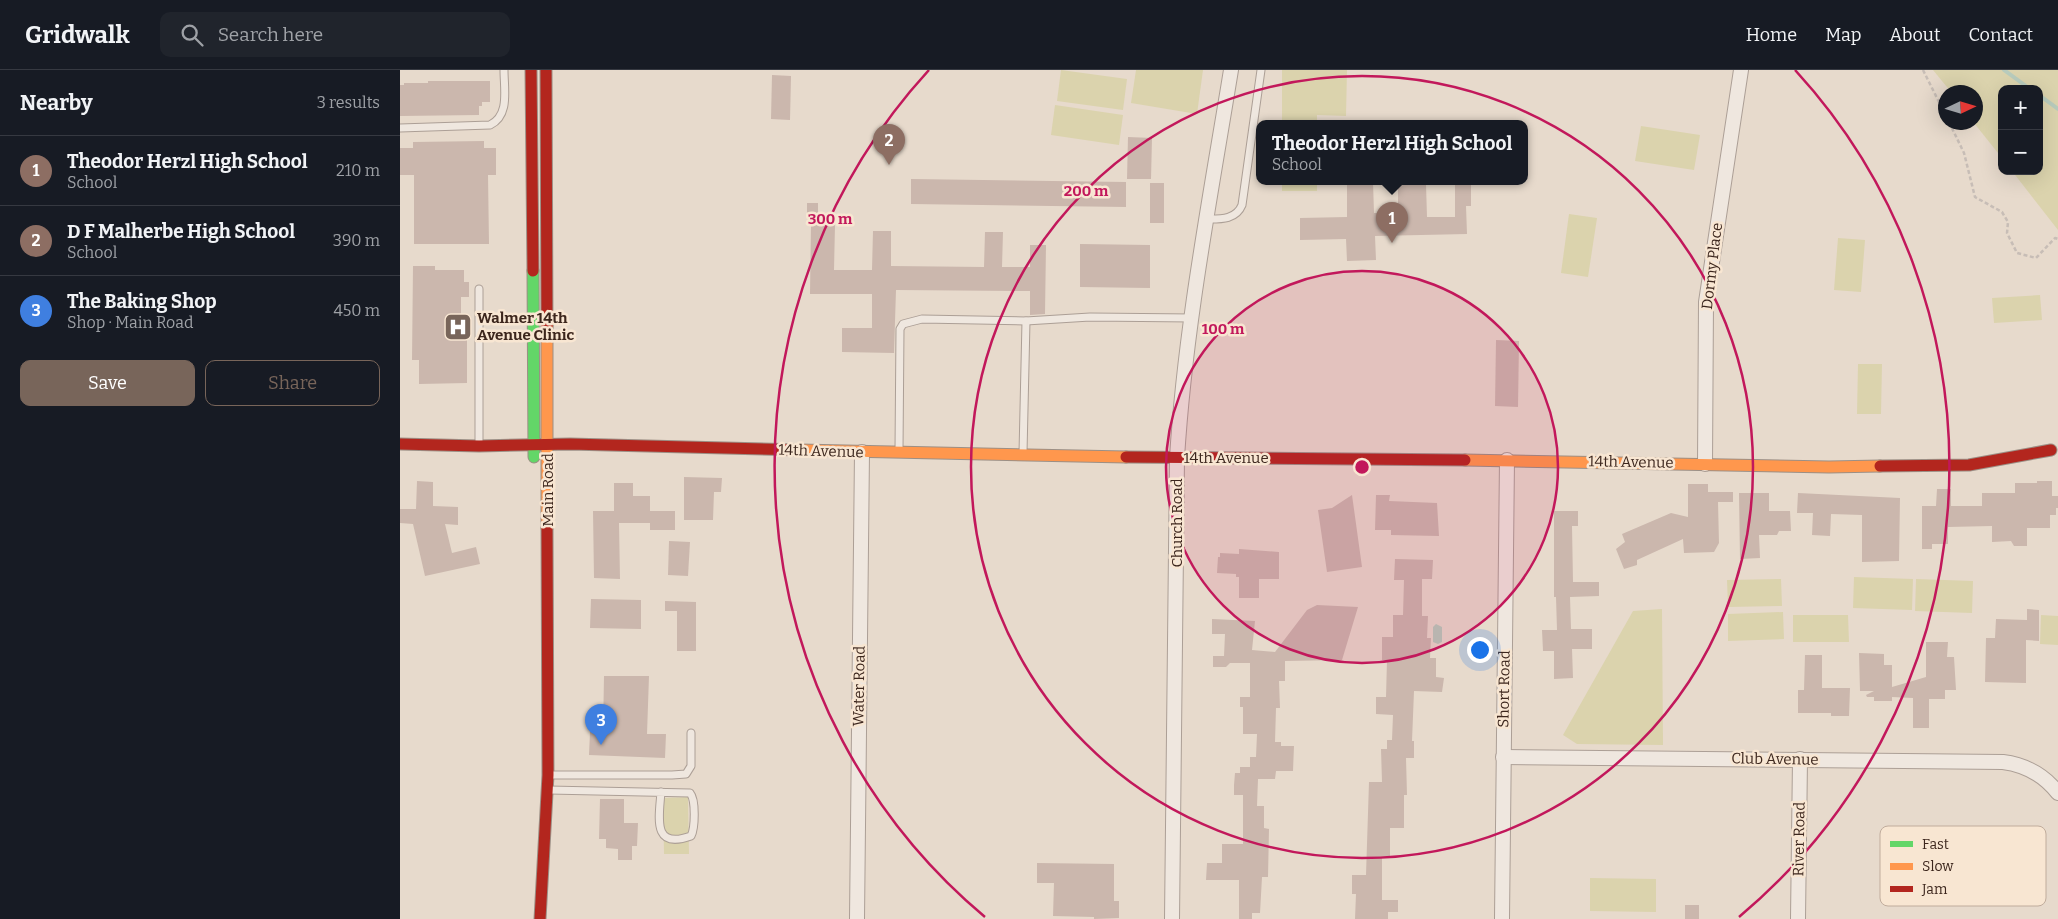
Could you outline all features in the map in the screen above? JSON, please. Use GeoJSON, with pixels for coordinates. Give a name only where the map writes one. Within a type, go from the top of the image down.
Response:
{"type":"FeatureCollection","features":[{"type":"Feature","properties":{"kind":"street","name":"Main Road"},"geometry":{"type":"LineString","coordinates":[[531,70],[535,504]]}},
{"type":"Feature","properties":{"kind":"street","name":"Main Road"},"geometry":{"type":"LineString","coordinates":[[540,914],[548,775],[546,70]]}},
{"type":"Feature","properties":{"kind":"street","name":"Church Road"},"geometry":{"type":"LineString","coordinates":[[1172,919],[1177,458],[1189,338],[1231,70]]}},
{"type":"Feature","properties":{"kind":"street","name":"Dormy Place"},"geometry":{"type":"LineString","coordinates":[[1705,464],[1707,294],[1741,70]]}},
{"type":"Feature","properties":{"kind":"street","name":"14th Avenue"},"geometry":{"type":"LineString","coordinates":[[400,444],[548,445],[1022,456],[1507,460],[1830,467],[1950,466],[1987,462],[2050,450]]}},
{"type":"Feature","properties":{"kind":"street","name":"Water Road"},"geometry":{"type":"LineString","coordinates":[[857,919],[862,452]]}},
{"type":"Feature","properties":{"kind":"street","name":"Short Road"},"geometry":{"type":"LineString","coordinates":[[1502,919],[1507,460]]}},
{"type":"Feature","properties":{"kind":"street","name":"Club Avenue"},"geometry":{"type":"LineString","coordinates":[[1503,757],[2003,762],[2028,768],[2044,778],[2058,793]]}},
{"type":"Feature","properties":{"kind":"street","name":"River Road"},"geometry":{"type":"LineString","coordinates":[[1798,919],[1800,759]]}},
{"type":"Feature","properties":{"kind":"street","name":"Main Road"},"geometry":{"type":"LineString","coordinates":[[536,786],[537,893],[540,914]]}},
{"type":"Feature","properties":{"kind":"lane"},"geometry":{"type":"LineString","coordinates":[[400,128],[490,126],[499,121],[504,109],[504,70]]}},
{"type":"Feature","properties":{"kind":"lane"},"geometry":{"type":"LineString","coordinates":[[1207,220],[1229,217],[1237,214],[1240,210],[1244,195],[1261,70]]}},
{"type":"Feature","properties":{"kind":"lane"},"geometry":{"type":"LineString","coordinates":[[479,289],[479,446]]}},
{"type":"Feature","properties":{"kind":"lane"},"geometry":{"type":"LineString","coordinates":[[899,453],[900,329],[903,324],[922,319],[1026,321],[1084,317],[1193,318]]}},
{"type":"Feature","properties":{"kind":"lane"},"geometry":{"type":"LineString","coordinates":[[1022,456],[1026,321]]}},
{"type":"Feature","properties":{"kind":"lane"},"geometry":{"type":"LineString","coordinates":[[548,775],[672,776],[686,774],[691,766],[691,733]]}},
{"type":"Feature","properties":{"kind":"lane"},"geometry":{"type":"LineString","coordinates":[[547,790],[661,792],[690,793],[693,796],[694,821],[691,836],[670,838],[664,837],[661,834],[659,810],[661,792]]}},
{"type":"Feature","properties":{"kind":"path"},"geometry":{"type":"LineString","coordinates":[[1924,70],[1938,101]]}},
{"type":"Feature","properties":{"kind":"path"},"geometry":{"type":"LineString","coordinates":[[1953,130],[1964,153],[1975,197],[2002,212],[2008,222],[2007,234],[2017,253],[2036,258],[2055,238],[2058,239]]}},
{"type":"Feature","properties":{"kind":"shaded area"},"geometry":{"type":"Polygon","coordinates":[[[1061,70],[1127,79],[1123,110],[1057,101],[1061,70]]]}},
{"type":"Feature","properties":{"kind":"shaded area"},"geometry":{"type":"Polygon","coordinates":[[[1136,70],[1203,70],[1197,114],[1131,103],[1136,70]]]}},
{"type":"Feature","properties":{"kind":"shaded area"},"geometry":{"type":"Polygon","coordinates":[[[1282,70],[1347,70],[1346,116],[1317,115],[1317,120],[1282,120],[1282,70]]]}},
{"type":"Feature","properties":{"kind":"shaded area"},"geometry":{"type":"Polygon","coordinates":[[[1933,70],[2058,70],[2058,230],[2015,175],[2043,175],[2043,85],[1998,85],[1998,153],[1980,130],[1983,130],[1983,85],[1945,85],[1933,70]]]}},
{"type":"Feature","properties":{"kind":"shaded area"},"geometry":{"type":"Polygon","coordinates":[[[1055,105],[1123,115],[1119,145],[1051,135],[1055,105]]]}},
{"type":"Feature","properties":{"kind":"shaded area"},"geometry":{"type":"Polygon","coordinates":[[[1641,126],[1700,135],[1694,170],[1635,161],[1641,126]]]}},
{"type":"Feature","properties":{"kind":"shaded area"},"geometry":{"type":"Polygon","coordinates":[[[1282,185],[1317,185],[1317,191],[1282,191],[1282,185]]]}},
{"type":"Feature","properties":{"kind":"shaded area"},"geometry":{"type":"Polygon","coordinates":[[[1569,214],[1597,218],[1588,277],[1561,273],[1569,214]]]}},
{"type":"Feature","properties":{"kind":"shaded area"},"geometry":{"type":"Polygon","coordinates":[[[1838,238],[1865,240],[1861,292],[1834,290],[1838,238]]]}},
{"type":"Feature","properties":{"kind":"shaded area"},"geometry":{"type":"Polygon","coordinates":[[[2040,295],[2042,320],[1994,323],[1992,298],[2040,295]]]}},
{"type":"Feature","properties":{"kind":"shaded area"},"geometry":{"type":"Polygon","coordinates":[[[1858,364],[1882,364],[1881,414],[1857,414],[1858,364]]]}},
{"type":"Feature","properties":{"kind":"shaded area"},"geometry":{"type":"Polygon","coordinates":[[[1854,577],[1913,579],[1912,610],[1853,608],[1854,577]]]}},
{"type":"Feature","properties":{"kind":"shaded area"},"geometry":{"type":"Polygon","coordinates":[[[1781,579],[1782,606],[1728,607],[1727,580],[1781,579]]]}},
{"type":"Feature","properties":{"kind":"shaded area"},"geometry":{"type":"Polygon","coordinates":[[[1916,579],[1973,581],[1972,613],[1915,611],[1916,579]]]}},
{"type":"Feature","properties":{"kind":"shaded area"},"geometry":{"type":"Polygon","coordinates":[[[1662,609],[1663,745],[1577,744],[1563,735],[1633,611],[1662,609]]]}},
{"type":"Feature","properties":{"kind":"shaded area"},"geometry":{"type":"Polygon","coordinates":[[[1783,612],[1784,639],[1728,641],[1728,614],[1783,612]]]}},
{"type":"Feature","properties":{"kind":"shaded area"},"geometry":{"type":"Polygon","coordinates":[[[1793,615],[1848,615],[1849,642],[1793,642],[1793,615]]]}},
{"type":"Feature","properties":{"kind":"shaded area"},"geometry":{"type":"Polygon","coordinates":[[[2041,615],[2058,616],[2058,645],[2040,644],[2041,615]]]}},
{"type":"Feature","properties":{"kind":"shaded area"},"geometry":{"type":"Polygon","coordinates":[[[1436,624],[1442,627],[1442,642],[1438,644],[1433,642],[1433,627],[1436,624]]]}},
{"type":"Feature","properties":{"kind":"shaded area"},"geometry":{"type":"Polygon","coordinates":[[[688,797],[689,854],[664,854],[663,798],[688,797]]]}},
{"type":"Feature","properties":{"kind":"shaded area"},"geometry":{"type":"Polygon","coordinates":[[[1590,878],[1656,879],[1656,912],[1590,911],[1590,878]]]}},
{"type":"Feature","properties":{"kind":"building"},"geometry":{"type":"Polygon","coordinates":[[[772,75],[791,76],[790,120],[771,119],[772,75]]]}},
{"type":"Feature","properties":{"kind":"building"},"geometry":{"type":"Polygon","coordinates":[[[428,81],[490,81],[490,102],[482,102],[482,106],[479,106],[479,115],[400,116],[400,85],[404,85],[404,83],[428,83],[428,81]]]}},
{"type":"Feature","properties":{"kind":"building"},"geometry":{"type":"Polygon","coordinates":[[[1128,137],[1152,138],[1151,179],[1127,179],[1128,137]]]}},
{"type":"Feature","properties":{"kind":"building"},"geometry":{"type":"Polygon","coordinates":[[[484,141],[484,148],[496,148],[496,175],[488,175],[489,244],[414,244],[414,175],[400,175],[400,148],[413,148],[413,142],[484,141]]]}},
{"type":"Feature","properties":{"kind":"building"},"geometry":{"type":"Polygon","coordinates":[[[911,179],[1126,182],[1126,207],[911,204],[911,179]]]}},
{"type":"Feature","properties":{"kind":"building"},"geometry":{"type":"Polygon","coordinates":[[[1150,183],[1164,183],[1164,223],[1150,223],[1150,183]]]}},
{"type":"Feature","properties":{"kind":"building"},"geometry":{"type":"Polygon","coordinates":[[[1347,185],[1373,185],[1374,213],[1398,213],[1398,185],[1426,185],[1427,217],[1455,217],[1455,185],[1471,185],[1471,206],[1466,206],[1467,234],[1375,236],[1376,260],[1347,261],[1346,239],[1300,240],[1300,218],[1347,217],[1347,185]]]}},
{"type":"Feature","properties":{"kind":"building"},"geometry":{"type":"Polygon","coordinates":[[[807,203],[818,203],[818,219],[807,218],[807,203]]]}},
{"type":"Feature","properties":{"kind":"building"},"geometry":{"type":"Polygon","coordinates":[[[811,224],[835,225],[834,270],[872,270],[873,231],[891,231],[891,266],[984,267],[985,232],[1003,232],[1002,267],[1030,267],[1030,245],[1046,245],[1045,314],[1030,315],[1030,291],[896,290],[894,353],[842,352],[842,328],[872,328],[872,294],[810,294],[811,224]]]}},
{"type":"Feature","properties":{"kind":"building"},"geometry":{"type":"Polygon","coordinates":[[[1080,244],[1150,245],[1150,288],[1080,287],[1080,244]]]}},
{"type":"Feature","properties":{"kind":"building"},"geometry":{"type":"Polygon","coordinates":[[[413,266],[435,266],[435,270],[464,270],[464,282],[469,282],[469,297],[461,297],[461,322],[467,322],[467,383],[419,384],[419,360],[412,360],[413,266]]]}},
{"type":"Feature","properties":{"kind":"building"},"geometry":{"type":"Polygon","coordinates":[[[1496,340],[1519,341],[1518,407],[1495,406],[1496,340]]]}},
{"type":"Feature","properties":{"kind":"building"},"geometry":{"type":"Polygon","coordinates":[[[684,477],[722,478],[721,492],[714,492],[713,520],[684,520],[684,477]]]}},
{"type":"Feature","properties":{"kind":"building"},"geometry":{"type":"Polygon","coordinates":[[[417,481],[433,482],[433,506],[458,507],[458,525],[445,524],[452,553],[476,547],[480,564],[425,576],[413,524],[400,523],[400,509],[416,509],[417,481]]]}},
{"type":"Feature","properties":{"kind":"building"},"geometry":{"type":"Polygon","coordinates":[[[2037,481],[2052,481],[2052,496],[2058,496],[2058,508],[2056,508],[2056,515],[2050,515],[2050,528],[2027,528],[2027,546],[2014,546],[2011,541],[1992,542],[1992,526],[1948,527],[1948,544],[1932,544],[1932,549],[1922,549],[1922,506],[1936,506],[1937,489],[1951,489],[1951,506],[1982,506],[1982,493],[2015,493],[2015,483],[2037,483],[2037,481]]]}},
{"type":"Feature","properties":{"kind":"building"},"geometry":{"type":"Polygon","coordinates":[[[614,483],[633,483],[633,496],[650,496],[650,511],[675,511],[675,530],[650,530],[650,523],[619,523],[620,579],[594,578],[593,511],[614,511],[614,483]]]}},
{"type":"Feature","properties":{"kind":"building"},"geometry":{"type":"Polygon","coordinates":[[[1688,484],[1708,484],[1708,492],[1733,492],[1733,502],[1718,502],[1719,543],[1714,552],[1684,553],[1683,539],[1637,560],[1637,565],[1624,569],[1616,549],[1625,542],[1622,534],[1671,513],[1688,517],[1688,484]]]}},
{"type":"Feature","properties":{"kind":"building"},"geometry":{"type":"Polygon","coordinates":[[[1739,493],[1769,493],[1769,511],[1790,511],[1791,531],[1779,531],[1777,535],[1759,535],[1760,558],[1740,559],[1739,493]]]}},
{"type":"Feature","properties":{"kind":"building"},"geometry":{"type":"Polygon","coordinates":[[[1798,493],[1900,498],[1899,561],[1862,562],[1862,515],[1831,514],[1830,536],[1812,535],[1813,513],[1797,513],[1798,493]]]}},
{"type":"Feature","properties":{"kind":"building"},"geometry":{"type":"Polygon","coordinates":[[[1352,495],[1362,567],[1327,572],[1318,510],[1332,508],[1352,495]]]}},
{"type":"Feature","properties":{"kind":"building"},"geometry":{"type":"Polygon","coordinates":[[[1376,495],[1390,495],[1389,501],[1437,503],[1439,536],[1391,535],[1391,530],[1375,530],[1376,495]]]}},
{"type":"Feature","properties":{"kind":"building"},"geometry":{"type":"Polygon","coordinates":[[[1554,511],[1578,511],[1578,526],[1572,526],[1573,582],[1599,582],[1599,596],[1570,597],[1571,629],[1592,629],[1592,649],[1572,649],[1573,678],[1554,679],[1554,651],[1543,651],[1542,630],[1557,630],[1556,597],[1554,597],[1554,511]]]}},
{"type":"Feature","properties":{"kind":"building"},"geometry":{"type":"Polygon","coordinates":[[[669,541],[690,542],[688,576],[668,575],[669,541]]]}},
{"type":"Feature","properties":{"kind":"building"},"geometry":{"type":"Polygon","coordinates":[[[1239,549],[1279,552],[1279,579],[1259,579],[1259,598],[1239,598],[1239,577],[1236,577],[1236,574],[1217,573],[1220,553],[1239,554],[1239,549]]]}},
{"type":"Feature","properties":{"kind":"building"},"geometry":{"type":"Polygon","coordinates":[[[1395,559],[1433,560],[1432,579],[1422,579],[1422,616],[1428,616],[1427,638],[1431,638],[1430,658],[1436,658],[1436,677],[1444,678],[1442,692],[1414,691],[1412,741],[1414,741],[1414,758],[1406,758],[1407,795],[1404,795],[1404,828],[1390,828],[1390,857],[1382,857],[1382,900],[1398,900],[1398,912],[1388,912],[1388,919],[1355,919],[1356,894],[1352,894],[1352,875],[1366,875],[1369,782],[1382,782],[1381,749],[1387,749],[1387,740],[1392,740],[1393,715],[1376,714],[1376,697],[1386,697],[1387,660],[1382,660],[1382,637],[1393,637],[1393,615],[1403,615],[1404,580],[1394,580],[1395,559]]]}},
{"type":"Feature","properties":{"kind":"building"},"geometry":{"type":"Polygon","coordinates":[[[591,599],[641,600],[641,629],[590,628],[591,599]]]}},
{"type":"Feature","properties":{"kind":"building"},"geometry":{"type":"Polygon","coordinates":[[[665,601],[696,602],[696,651],[677,651],[677,611],[665,611],[665,601]]]}},
{"type":"Feature","properties":{"kind":"building"},"geometry":{"type":"Polygon","coordinates":[[[1317,605],[1358,607],[1342,660],[1285,661],[1285,681],[1279,681],[1280,708],[1276,708],[1275,742],[1281,742],[1281,746],[1294,746],[1293,771],[1276,771],[1275,779],[1258,779],[1257,806],[1264,806],[1264,828],[1269,829],[1268,877],[1262,877],[1260,913],[1252,913],[1252,919],[1239,919],[1239,880],[1206,880],[1207,863],[1222,863],[1222,844],[1243,844],[1243,795],[1234,795],[1235,773],[1240,773],[1240,767],[1250,767],[1250,757],[1256,757],[1257,734],[1243,734],[1243,707],[1240,707],[1240,697],[1250,697],[1250,663],[1230,663],[1226,667],[1213,667],[1213,656],[1224,656],[1225,634],[1212,634],[1212,619],[1255,621],[1252,650],[1275,652],[1307,610],[1317,605]]]}},
{"type":"Feature","properties":{"kind":"building"},"geometry":{"type":"Polygon","coordinates":[[[2027,609],[2039,610],[2039,641],[2026,640],[2026,683],[1985,682],[1986,638],[1995,638],[1996,619],[2027,620],[2027,609]]]}},
{"type":"Feature","properties":{"kind":"building"},"geometry":{"type":"Polygon","coordinates":[[[1926,642],[1948,642],[1947,657],[1954,657],[1956,690],[1945,690],[1945,699],[1929,699],[1929,728],[1913,728],[1913,698],[1892,697],[1892,701],[1874,701],[1874,697],[1867,697],[1866,695],[1874,691],[1860,691],[1859,653],[1884,654],[1884,665],[1892,665],[1892,687],[1926,677],[1926,642]]]}},
{"type":"Feature","properties":{"kind":"building"},"geometry":{"type":"Polygon","coordinates":[[[1805,655],[1822,655],[1822,688],[1850,688],[1849,716],[1831,716],[1831,713],[1798,713],[1798,690],[1804,690],[1805,655]]]}},
{"type":"Feature","properties":{"kind":"building"},"geometry":{"type":"Polygon","coordinates":[[[604,676],[649,676],[647,734],[666,734],[665,758],[589,755],[590,732],[603,732],[604,676]]]}},
{"type":"Feature","properties":{"kind":"building"},"geometry":{"type":"Polygon","coordinates":[[[600,799],[624,799],[624,823],[638,823],[637,846],[632,846],[632,860],[618,860],[618,849],[606,848],[606,839],[599,839],[600,799]]]}},
{"type":"Feature","properties":{"kind":"building"},"geometry":{"type":"Polygon","coordinates":[[[1037,863],[1114,864],[1114,901],[1119,901],[1119,918],[1094,919],[1094,917],[1053,916],[1054,883],[1037,883],[1037,863]]]}},
{"type":"Feature","properties":{"kind":"building"},"geometry":{"type":"Polygon","coordinates":[[[1685,905],[1699,905],[1699,919],[1685,919],[1685,905]]]}},
{"type":"Feature","properties":{"kind":"waterway"},"geometry":{"type":"LineString","coordinates":[[2004,70],[2025,85]]}},
{"type":"Feature","properties":{"kind":"waterway"},"geometry":{"type":"LineString","coordinates":[[2043,98],[2058,109]]}},
{"type":"Feature","properties":{"kind":"traffic: fast"},"geometry":{"type":"LineString","coordinates":[[533,271],[534,457]]}},
{"type":"Feature","properties":{"kind":"traffic: slow"},"geometry":{"type":"LineString","coordinates":[[547,326],[547,528]]}},
{"type":"Feature","properties":{"kind":"traffic: slow"},"geometry":{"type":"LineString","coordinates":[[800,450],[1126,457]]}},
{"type":"Feature","properties":{"kind":"traffic: slow"},"geometry":{"type":"LineString","coordinates":[[1465,460],[1829,467],[1880,466]]}},
{"type":"Feature","properties":{"kind":"traffic: jam"},"geometry":{"type":"LineString","coordinates":[[531,70],[533,271]]}},
{"type":"Feature","properties":{"kind":"traffic: jam"},"geometry":{"type":"LineString","coordinates":[[546,70],[547,326]]}},
{"type":"Feature","properties":{"kind":"traffic: jam"},"geometry":{"type":"LineString","coordinates":[[400,444],[479,446],[570,444],[800,450]]}},
{"type":"Feature","properties":{"kind":"traffic: jam"},"geometry":{"type":"LineString","coordinates":[[1880,466],[1969,465],[2051,450]]}},
{"type":"Feature","properties":{"kind":"traffic: jam"},"geometry":{"type":"LineString","coordinates":[[1126,457],[1465,460]]}},
{"type":"Feature","properties":{"kind":"traffic: jam"},"geometry":{"type":"LineString","coordinates":[[540,919],[548,775],[547,528]]}},
{"type":"Feature","properties":{"kind":"place","name":"D F Malherbe High School"},"geometry":{"type":"Point","coordinates":[889,165]}},
{"type":"Feature","properties":{"kind":"place","name":"Theodor Herzl High School"},"geometry":{"type":"Point","coordinates":[1392,243]}},
{"type":"Feature","properties":{"kind":"place","name":"Walmer 14th Avenue Clinic"},"geometry":{"type":"Point","coordinates":[458,327]}},
{"type":"Feature","properties":{"kind":"place","name":"The Baking Shop"},"geometry":{"type":"Point","coordinates":[601,745]}}]}
